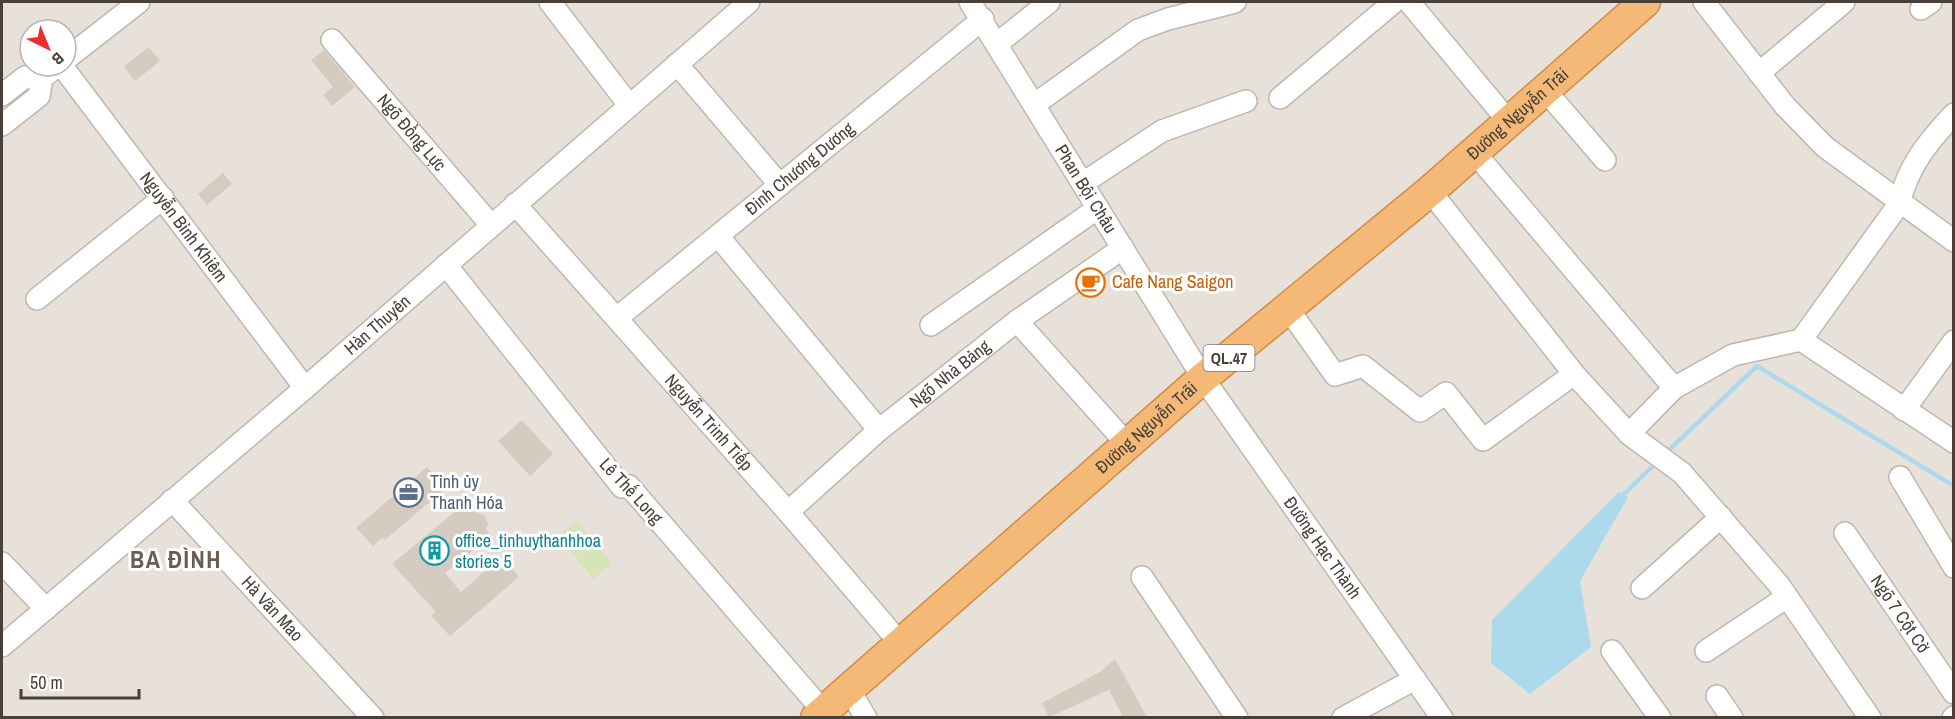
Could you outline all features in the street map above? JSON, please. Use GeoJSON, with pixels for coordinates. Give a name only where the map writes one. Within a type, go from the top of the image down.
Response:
{"type":"FeatureCollection","features":[{"type":"Feature","properties":{"kind":"highway","name":"Đường Nguyễn Trãi"},"geometry":{"type":"LineString","coordinates":[[819,714],[1203,378],[1289,310],[1430,191],[1645,2]]}},
{"type":"Feature","properties":{"kind":"street"},"geometry":{"type":"LineString","coordinates":[[78,47],[118,8],[139,2]]}},
{"type":"Feature","properties":{"kind":"street"},"geometry":{"type":"LineString","coordinates":[[550,2],[629,105]]}},
{"type":"Feature","properties":{"kind":"street","name":"Hàn Thuyên"},"geometry":{"type":"LineString","coordinates":[[2,646],[305,388],[749,2]]}},
{"type":"Feature","properties":{"kind":"street","name":"Phan Bội Châu"},"geometry":{"type":"LineString","coordinates":[[970,2],[983,19],[1203,378]]}},
{"type":"Feature","properties":{"kind":"street"},"geometry":{"type":"LineString","coordinates":[[998,44],[1049,2]]}},
{"type":"Feature","properties":{"kind":"street"},"geometry":{"type":"LineString","coordinates":[[1035,104],[1138,30],[1168,19],[1234,2]]}},
{"type":"Feature","properties":{"kind":"street"},"geometry":{"type":"LineString","coordinates":[[1280,98],[1394,2]]}},
{"type":"Feature","properties":{"kind":"street"},"geometry":{"type":"LineString","coordinates":[[1409,2],[1509,122]]}},
{"type":"Feature","properties":{"kind":"street"},"geometry":{"type":"LineString","coordinates":[[1704,2],[1785,106],[1825,147],[1899,204],[1953,241]]}},
{"type":"Feature","properties":{"kind":"street"},"geometry":{"type":"LineString","coordinates":[[1759,73],[1844,2]]}},
{"type":"Feature","properties":{"kind":"street","name":"Đinh Chương Dương"},"geometry":{"type":"LineString","coordinates":[[617,318],[983,19]]}},
{"type":"Feature","properties":{"kind":"street","name":"Ngõ Đồng Lực"},"geometry":{"type":"LineString","coordinates":[[332,40],[491,225]]}},
{"type":"Feature","properties":{"kind":"street"},"geometry":{"type":"LineString","coordinates":[[677,64],[780,184]]}},
{"type":"Feature","properties":{"kind":"street"},"geometry":{"type":"LineString","coordinates":[[2,95],[24,78]]}},
{"type":"Feature","properties":{"kind":"street"},"geometry":{"type":"LineString","coordinates":[[2,125],[39,96],[47,78]]}},
{"type":"Feature","properties":{"kind":"street","name":"Nguyễn Bỉnh Khiêm"},"geometry":{"type":"LineString","coordinates":[[71,78],[305,388]]}},
{"type":"Feature","properties":{"kind":"street"},"geometry":{"type":"LineString","coordinates":[[1545,90],[1605,160]]}},
{"type":"Feature","properties":{"kind":"street"},"geometry":{"type":"LineString","coordinates":[[1083,183],[1162,131],[1246,101]]}},
{"type":"Feature","properties":{"kind":"street"},"geometry":{"type":"LineString","coordinates":[[1629,434],[1674,388],[1733,355],[1801,340],[1899,204],[1905,177],[1930,140],[1953,114]]}},
{"type":"Feature","properties":{"kind":"street"},"geometry":{"type":"LineString","coordinates":[[1474,152],[1674,388]]}},
{"type":"Feature","properties":{"kind":"street"},"geometry":{"type":"LineString","coordinates":[[1430,191],[1574,374],[1629,434],[1682,473],[1721,518],[1787,597],[1870,717]]}},
{"type":"Feature","properties":{"kind":"street"},"geometry":{"type":"LineString","coordinates":[[37,299],[163,198]]}},
{"type":"Feature","properties":{"kind":"street","name":"Nguyễn Trinh Tiếp"},"geometry":{"type":"LineString","coordinates":[[515,204],[788,512],[900,644]]}},
{"type":"Feature","properties":{"kind":"street"},"geometry":{"type":"LineString","coordinates":[[931,326],[1098,208]]}},
{"type":"Feature","properties":{"kind":"street"},"geometry":{"type":"LineString","coordinates":[[718,236],[879,430]]}},
{"type":"Feature","properties":{"kind":"street","name":"Ngõ Nhà Bảng"},"geometry":{"type":"LineString","coordinates":[[788,512],[879,430],[1017,321],[1123,248]]}},
{"type":"Feature","properties":{"kind":"street","name":"Lê Thế Long"},"geometry":{"type":"LineString","coordinates":[[446,265],[622,487],[629,486],[819,714]]}},
{"type":"Feature","properties":{"kind":"street"},"geometry":{"type":"LineString","coordinates":[[1289,310],[1335,375],[1363,366],[1420,411],[1446,393],[1483,440],[1574,374]]}},
{"type":"Feature","properties":{"kind":"street"},"geometry":{"type":"LineString","coordinates":[[1017,321],[1127,444]]}},
{"type":"Feature","properties":{"kind":"street"},"geometry":{"type":"LineString","coordinates":[[1801,340],[1953,442]]}},
{"type":"Feature","properties":{"kind":"street"},"geometry":{"type":"LineString","coordinates":[[1904,410],[1953,341]]}},
{"type":"Feature","properties":{"kind":"street","name":"Đường Hạc Thành"},"geometry":{"type":"LineString","coordinates":[[1203,378],[1442,717]]}},
{"type":"Feature","properties":{"kind":"street"},"geometry":{"type":"LineString","coordinates":[[1899,477],[1953,567]]}},
{"type":"Feature","properties":{"kind":"street","name":"Hà Văn Mao"},"geometry":{"type":"LineString","coordinates":[[172,500],[373,717]]}},
{"type":"Feature","properties":{"kind":"street"},"geometry":{"type":"LineString","coordinates":[[1642,588],[1721,518]]}},
{"type":"Feature","properties":{"kind":"street","name":"Ngõ 7 Cột Cờ"},"geometry":{"type":"LineString","coordinates":[[1845,534],[1953,693]]}},
{"type":"Feature","properties":{"kind":"street"},"geometry":{"type":"LineString","coordinates":[[2,563],[46,609]]}},
{"type":"Feature","properties":{"kind":"street"},"geometry":{"type":"LineString","coordinates":[[1142,577],[1237,717]]}},
{"type":"Feature","properties":{"kind":"street"},"geometry":{"type":"LineString","coordinates":[[1706,651],[1787,597]]}},
{"type":"Feature","properties":{"kind":"street"},"geometry":{"type":"LineString","coordinates":[[1612,651],[1660,717]]}},
{"type":"Feature","properties":{"kind":"street"},"geometry":{"type":"LineString","coordinates":[[1343,717],[1415,679]]}},
{"type":"Feature","properties":{"kind":"street"},"geometry":{"type":"LineString","coordinates":[[849,689],[866,717]]}},
{"type":"Feature","properties":{"kind":"street"},"geometry":{"type":"LineString","coordinates":[[1717,696],[1732,717]]}},
{"type":"Feature","properties":{"kind":"shaded area"},"geometry":{"type":"Polygon","coordinates":[[[2,2],[1953,2],[1953,717],[2,717],[2,2]]]}},
{"type":"Feature","properties":{"kind":"green space"},"geometry":{"type":"Polygon","coordinates":[[[577,521],[612,564],[593,579],[558,536],[577,521]]]}},
{"type":"Feature","properties":{"kind":"water"},"geometry":{"type":"Polygon","coordinates":[[[1619,492],[1628,497],[1580,581],[1591,647],[1530,694],[1491,663],[1492,620],[1619,492]]]}},
{"type":"Feature","properties":{"kind":"building"},"geometry":{"type":"Polygon","coordinates":[[[149,47],[160,61],[135,81],[124,66],[149,47]]]}},
{"type":"Feature","properties":{"kind":"building"},"geometry":{"type":"Polygon","coordinates":[[[324,50],[355,87],[332,106],[323,95],[333,87],[311,60],[324,50]]]}},
{"type":"Feature","properties":{"kind":"building"},"geometry":{"type":"Polygon","coordinates":[[[223,173],[232,184],[207,205],[198,194],[223,173]]]}},
{"type":"Feature","properties":{"kind":"building"},"geometry":{"type":"Polygon","coordinates":[[[522,420],[553,454],[530,476],[498,441],[522,420]]]}},
{"type":"Feature","properties":{"kind":"building"},"geometry":{"type":"Polygon","coordinates":[[[427,467],[447,487],[385,540],[382,538],[373,546],[356,528],[427,467]]]}},
{"type":"Feature","properties":{"kind":"building","name":"office_tinhuythanhhoa stories 5"},"geometry":{"type":"Polygon","coordinates":[[[464,504],[470,510],[485,515],[488,524],[486,530],[491,536],[445,573],[461,592],[502,556],[519,577],[450,636],[431,616],[436,612],[392,564],[464,504]]]}},
{"type":"Feature","properties":{"kind":"building"},"geometry":{"type":"Polygon","coordinates":[[[1115,659],[1147,717],[1123,717],[1109,690],[1049,717],[1042,703],[1100,672],[1115,659]]]}},
{"type":"Feature","properties":{"kind":"waterway"},"geometry":{"type":"LineString","coordinates":[[1666,453],[1757,366],[1954,486]]}},
{"type":"Feature","properties":{"kind":"waterway"},"geometry":{"type":"LineString","coordinates":[[1623,495],[1658,461]]}},
{"type":"Feature","properties":{"kind":"place","name":"Cafe Nang Saigon"},"geometry":{"type":"Point","coordinates":[1091,282]}},
{"type":"Feature","properties":{"kind":"place","name":"Tỉnh ủy Thanh Hóa"},"geometry":{"type":"Point","coordinates":[409,492]}},
{"type":"Feature","properties":{"kind":"place","name":"office_tinhuythanhhoa stories 5"},"geometry":{"type":"Point","coordinates":[434,551]}},
{"type":"Feature","properties":{"kind":"district","name":"BA ĐÌNH"},"geometry":{"type":"Point","coordinates":[176,560]}}]}
